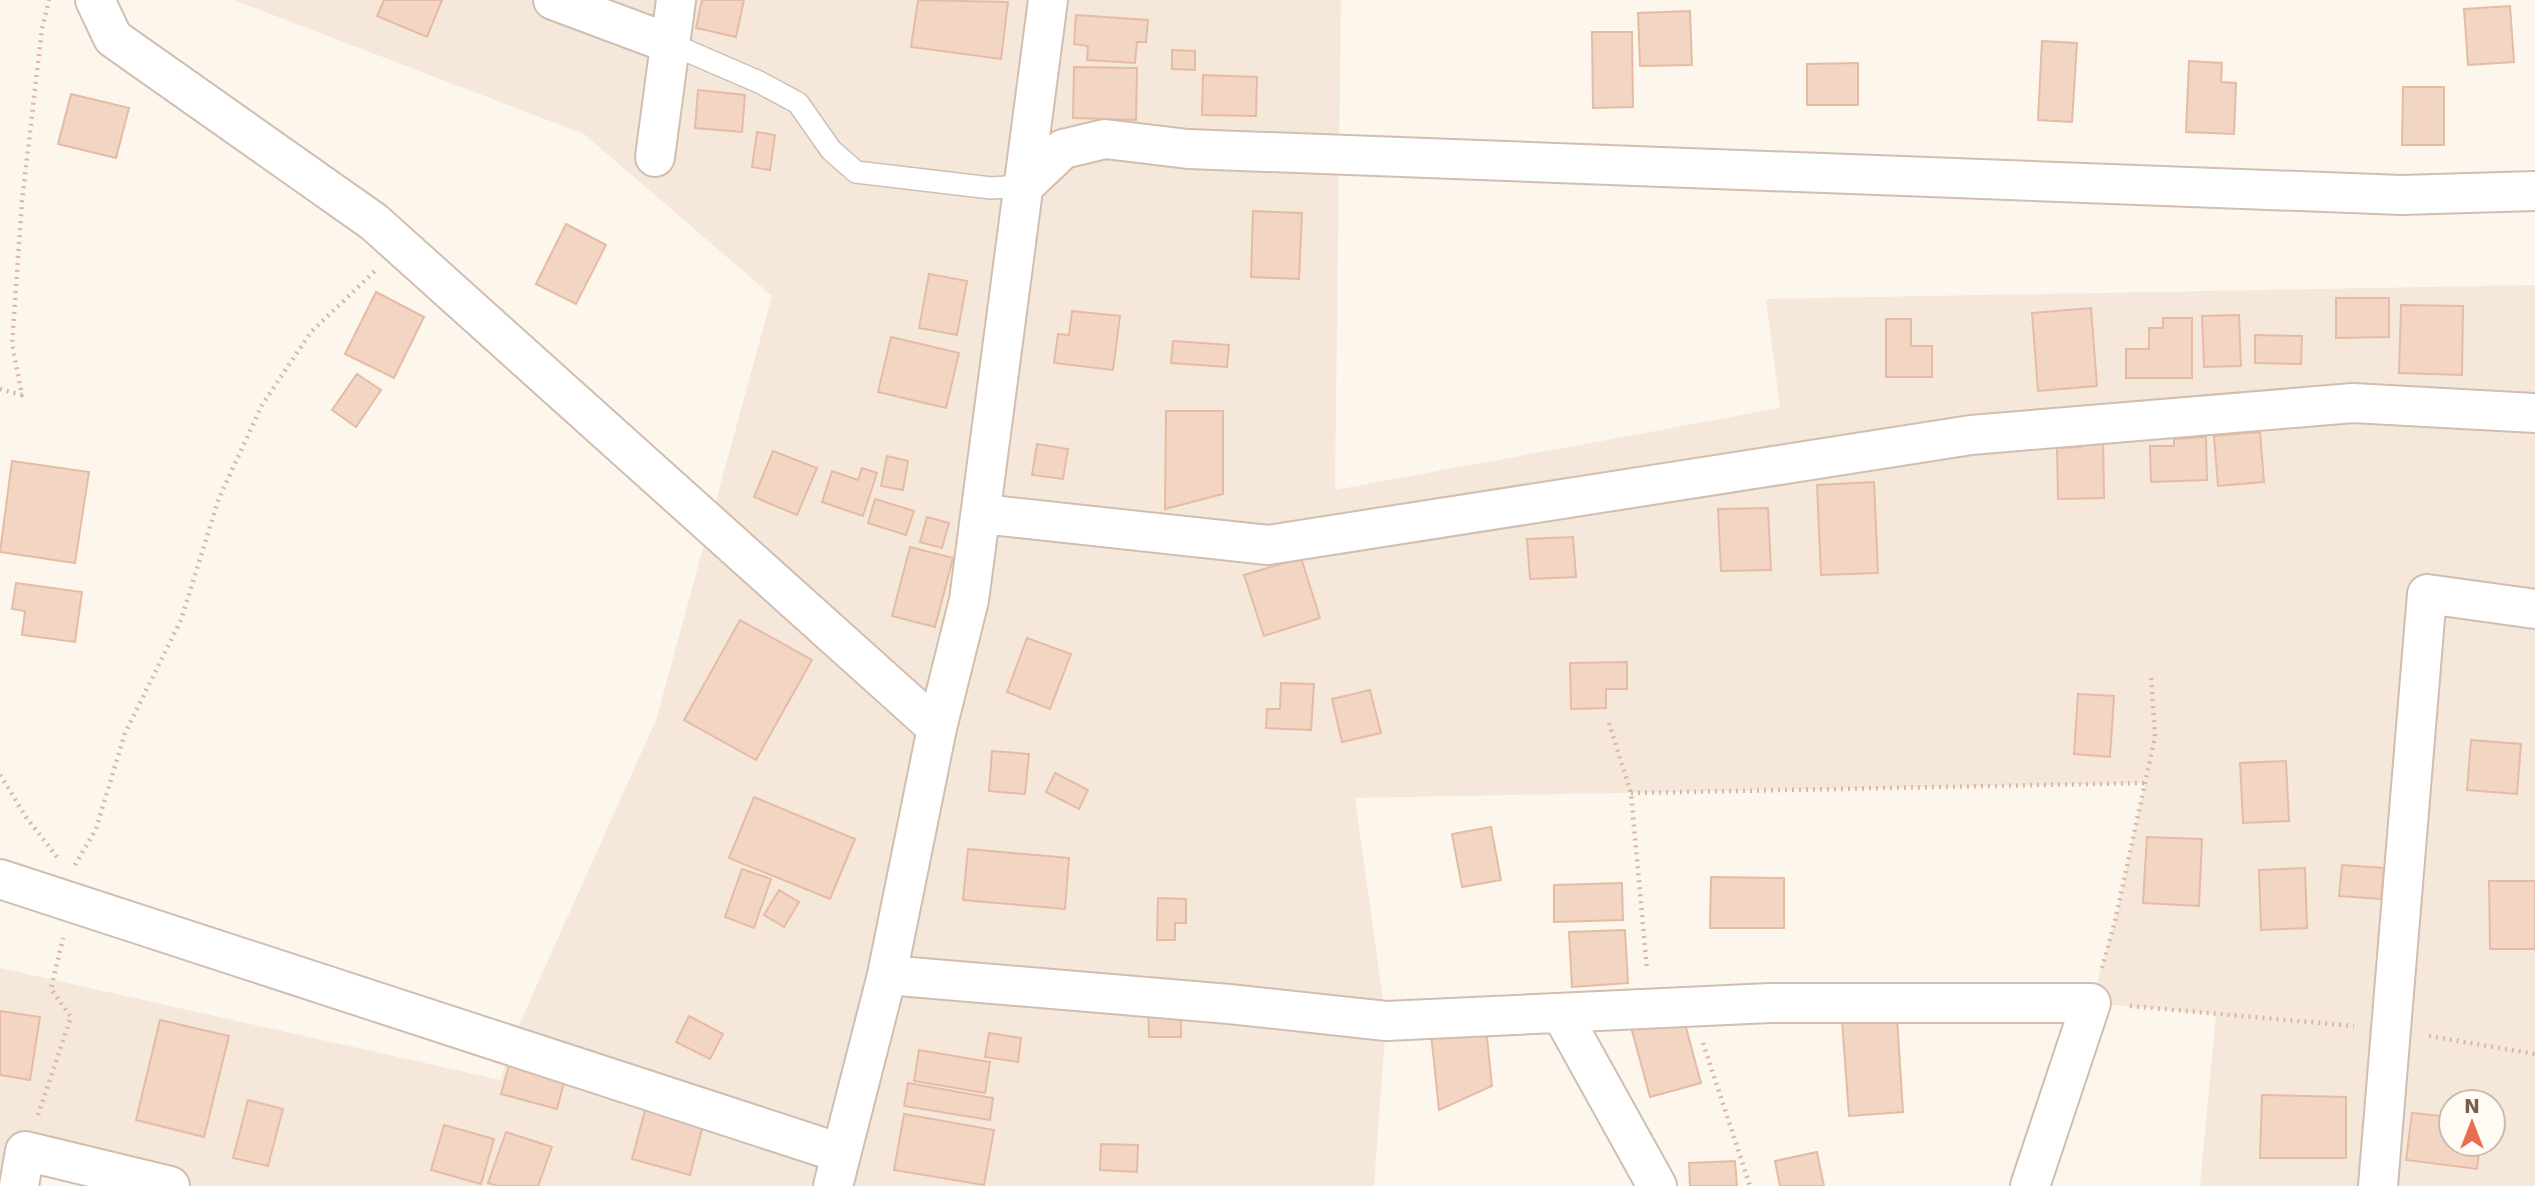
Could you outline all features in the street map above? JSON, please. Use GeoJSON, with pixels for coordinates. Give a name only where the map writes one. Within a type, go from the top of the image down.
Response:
{"type":"FeatureCollection","features":[{"type":"Feature","properties":{"kind":"street"},"geometry":{"type":"LineString","coordinates":[[95,0],[113,38],[374,222],[937,728]]}},
{"type":"Feature","properties":{"kind":"street"},"geometry":{"type":"LineString","coordinates":[[553,0],[671,44]]}},
{"type":"Feature","properties":{"kind":"street"},"geometry":{"type":"LineString","coordinates":[[655,157],[676,0]]}},
{"type":"Feature","properties":{"kind":"street"},"geometry":{"type":"LineString","coordinates":[[0,879],[71,889],[836,1170],[887,975],[937,728],[969,600],[1048,0]]}},
{"type":"Feature","properties":{"kind":"street"},"geometry":{"type":"LineString","coordinates":[[1024,186],[1063,149],[1105,139],[1188,149],[2402,195],[2535,191]]}},
{"type":"Feature","properties":{"kind":"street"},"geometry":{"type":"LineString","coordinates":[[982,514],[1268,545],[1971,435],[2353,402],[2535,413]]}},
{"type":"Feature","properties":{"kind":"street"},"geometry":{"type":"LineString","coordinates":[[2378,1186],[2427,594],[2535,609]]}},
{"type":"Feature","properties":{"kind":"street"},"geometry":{"type":"LineString","coordinates":[[887,975],[1216,1003],[1386,1021],[1770,1003],[2091,1003],[2030,1186]]}},
{"type":"Feature","properties":{"kind":"street"},"geometry":{"type":"LineString","coordinates":[[1562,1013],[1657,1186]]}},
{"type":"Feature","properties":{"kind":"street"},"geometry":{"type":"LineString","coordinates":[[15,1160],[170,1186]]}},
{"type":"Feature","properties":{"kind":"lane"},"geometry":{"type":"LineString","coordinates":[[671,44],[759,82],[799,103],[831,150],[856,172],[991,188],[1024,186]]}},
{"type":"Feature","properties":{"kind":"path"},"geometry":{"type":"LineString","coordinates":[[0,389],[22,395],[12,331],[22,201],[42,29],[49,0]]}},
{"type":"Feature","properties":{"kind":"path"},"geometry":{"type":"LineString","coordinates":[[15,1160],[71,1017],[51,989],[71,889],[96,829],[125,733],[181,620],[219,498],[262,405],[311,332],[401,246]]}},
{"type":"Feature","properties":{"kind":"path"},"geometry":{"type":"LineString","coordinates":[[2151,676],[2155,737],[2115,921],[2091,1003],[2392,1030],[2535,1054]]}},
{"type":"Feature","properties":{"kind":"path"},"geometry":{"type":"LineString","coordinates":[[1609,723],[1631,793],[1670,1008],[1750,1186]]}},
{"type":"Feature","properties":{"kind":"path"},"geometry":{"type":"LineString","coordinates":[[0,775],[71,889]]}},
{"type":"Feature","properties":{"kind":"path"},"geometry":{"type":"LineString","coordinates":[[1631,793],[2145,783]]}},
{"type":"Feature","properties":{"kind":"shaded area"},"geometry":{"type":"Polygon","coordinates":[[[234,0],[1341,0],[1335,490],[1780,408],[1766,299],[2535,285],[2535,1186],[2200,1186],[2216,1014],[2091,1003],[2115,921],[2145,783],[1355,798],[1386,1021],[1374,1186],[168,1186],[26,1151],[19,1186],[0,1186],[0,968],[501,1080],[510,1045],[656,720],[772,296],[584,134],[234,0]]]}},
{"type":"Feature","properties":{"kind":"building"},"geometry":{"type":"Polygon","coordinates":[[[384,0],[442,0],[427,37],[377,16],[384,0]]]}},
{"type":"Feature","properties":{"kind":"building"},"geometry":{"type":"Polygon","coordinates":[[[702,0],[744,0],[736,37],[696,28],[702,0]]]}},
{"type":"Feature","properties":{"kind":"building"},"geometry":{"type":"Polygon","coordinates":[[[918,0],[1008,2],[1001,59],[911,47],[918,0]]]}},
{"type":"Feature","properties":{"kind":"building"},"geometry":{"type":"Polygon","coordinates":[[[2510,6],[2514,62],[2468,65],[2464,9],[2510,6]]]}},
{"type":"Feature","properties":{"kind":"building"},"geometry":{"type":"Polygon","coordinates":[[[1690,11],[1692,65],[1640,66],[1638,13],[1690,11]]]}},
{"type":"Feature","properties":{"kind":"building"},"geometry":{"type":"Polygon","coordinates":[[[1076,15],[1148,20],[1146,42],[1137,42],[1135,63],[1087,60],[1088,46],[1074,44],[1076,15]]]}},
{"type":"Feature","properties":{"kind":"building"},"geometry":{"type":"Polygon","coordinates":[[[1592,32],[1632,32],[1633,107],[1593,108],[1592,32]]]}},
{"type":"Feature","properties":{"kind":"building"},"geometry":{"type":"Polygon","coordinates":[[[2042,41],[2077,43],[2072,122],[2038,120],[2042,41]]]}},
{"type":"Feature","properties":{"kind":"building"},"geometry":{"type":"Polygon","coordinates":[[[1172,50],[1195,51],[1195,70],[1172,69],[1172,50]]]}},
{"type":"Feature","properties":{"kind":"building"},"geometry":{"type":"Polygon","coordinates":[[[2189,61],[2222,63],[2221,82],[2236,83],[2234,134],[2186,132],[2189,61]]]}},
{"type":"Feature","properties":{"kind":"building"},"geometry":{"type":"Polygon","coordinates":[[[1858,63],[1858,105],[1807,105],[1807,64],[1858,63]]]}},
{"type":"Feature","properties":{"kind":"building"},"geometry":{"type":"Polygon","coordinates":[[[1074,67],[1137,68],[1136,120],[1073,118],[1074,67]]]}},
{"type":"Feature","properties":{"kind":"building"},"geometry":{"type":"Polygon","coordinates":[[[1203,75],[1257,77],[1256,116],[1202,115],[1203,75]]]}},
{"type":"Feature","properties":{"kind":"building"},"geometry":{"type":"Polygon","coordinates":[[[2403,87],[2444,87],[2444,145],[2402,145],[2403,87]]]}},
{"type":"Feature","properties":{"kind":"building"},"geometry":{"type":"Polygon","coordinates":[[[698,90],[745,95],[742,132],[695,128],[698,90]]]}},
{"type":"Feature","properties":{"kind":"building"},"geometry":{"type":"Polygon","coordinates":[[[71,94],[129,108],[116,158],[58,144],[71,94]]]}},
{"type":"Feature","properties":{"kind":"building"},"geometry":{"type":"Polygon","coordinates":[[[757,132],[775,135],[770,170],[752,167],[757,132]]]}},
{"type":"Feature","properties":{"kind":"building"},"geometry":{"type":"Polygon","coordinates":[[[1253,211],[1302,213],[1299,279],[1251,277],[1253,211]]]}},
{"type":"Feature","properties":{"kind":"building"},"geometry":{"type":"Polygon","coordinates":[[[566,224],[606,245],[576,304],[536,284],[566,224]]]}},
{"type":"Feature","properties":{"kind":"building"},"geometry":{"type":"Polygon","coordinates":[[[929,274],[967,281],[957,335],[919,328],[929,274]]]}},
{"type":"Feature","properties":{"kind":"building"},"geometry":{"type":"Polygon","coordinates":[[[376,292],[424,317],[394,378],[345,354],[376,292]]]}},
{"type":"Feature","properties":{"kind":"building"},"geometry":{"type":"Polygon","coordinates":[[[2336,298],[2389,298],[2389,337],[2336,338],[2336,298]]]}},
{"type":"Feature","properties":{"kind":"building"},"geometry":{"type":"Polygon","coordinates":[[[2401,305],[2463,306],[2462,375],[2399,373],[2401,305]]]}},
{"type":"Feature","properties":{"kind":"building"},"geometry":{"type":"Polygon","coordinates":[[[2091,308],[2097,386],[2038,391],[2032,313],[2091,308]]]}},
{"type":"Feature","properties":{"kind":"building"},"geometry":{"type":"Polygon","coordinates":[[[1072,311],[1120,316],[1113,370],[1054,363],[1058,334],[1069,335],[1072,311]]]}},
{"type":"Feature","properties":{"kind":"building"},"geometry":{"type":"Polygon","coordinates":[[[2239,315],[2241,366],[2204,367],[2202,316],[2239,315]]]}},
{"type":"Feature","properties":{"kind":"building"},"geometry":{"type":"Polygon","coordinates":[[[2163,318],[2192,318],[2192,378],[2126,378],[2126,349],[2149,349],[2149,328],[2163,328],[2163,318]]]}},
{"type":"Feature","properties":{"kind":"building"},"geometry":{"type":"Polygon","coordinates":[[[1886,319],[1911,319],[1911,346],[1932,346],[1932,377],[1886,377],[1886,319]]]}},
{"type":"Feature","properties":{"kind":"building"},"geometry":{"type":"Polygon","coordinates":[[[2255,335],[2302,336],[2301,364],[2255,363],[2255,335]]]}},
{"type":"Feature","properties":{"kind":"building"},"geometry":{"type":"Polygon","coordinates":[[[891,337],[959,353],[946,408],[878,392],[891,337]]]}},
{"type":"Feature","properties":{"kind":"building"},"geometry":{"type":"Polygon","coordinates":[[[1173,341],[1229,345],[1227,367],[1171,363],[1173,341]]]}},
{"type":"Feature","properties":{"kind":"building"},"geometry":{"type":"Polygon","coordinates":[[[357,374],[381,390],[356,427],[332,410],[357,374]]]}},
{"type":"Feature","properties":{"kind":"building"},"geometry":{"type":"Polygon","coordinates":[[[1166,411],[1223,411],[1223,494],[1165,509],[1166,411]]]}},
{"type":"Feature","properties":{"kind":"building"},"geometry":{"type":"Polygon","coordinates":[[[2260,432],[2264,482],[2218,486],[2214,436],[2260,432]]]}},
{"type":"Feature","properties":{"kind":"building"},"geometry":{"type":"Polygon","coordinates":[[[2103,434],[2104,498],[2058,499],[2057,448],[2081,447],[2081,435],[2103,434]]]}},
{"type":"Feature","properties":{"kind":"building"},"geometry":{"type":"Polygon","coordinates":[[[2206,437],[2207,480],[2151,482],[2150,446],[2174,446],[2174,439],[2206,437]]]}},
{"type":"Feature","properties":{"kind":"building"},"geometry":{"type":"Polygon","coordinates":[[[1037,444],[1068,449],[1063,479],[1032,475],[1037,444]]]}},
{"type":"Feature","properties":{"kind":"building"},"geometry":{"type":"Polygon","coordinates":[[[773,451],[817,468],[797,515],[754,497],[773,451]]]}},
{"type":"Feature","properties":{"kind":"building"},"geometry":{"type":"Polygon","coordinates":[[[887,456],[908,461],[903,490],[881,486],[887,456]]]}},
{"type":"Feature","properties":{"kind":"building"},"geometry":{"type":"Polygon","coordinates":[[[12,461],[89,472],[75,563],[0,552],[12,461]]]}},
{"type":"Feature","properties":{"kind":"building"},"geometry":{"type":"Polygon","coordinates":[[[862,468],[877,473],[863,516],[822,502],[832,471],[858,480],[862,468]]]}},
{"type":"Feature","properties":{"kind":"building"},"geometry":{"type":"Polygon","coordinates":[[[1874,482],[1878,573],[1821,575],[1817,485],[1874,482]]]}},
{"type":"Feature","properties":{"kind":"building"},"geometry":{"type":"Polygon","coordinates":[[[875,499],[914,511],[906,535],[868,523],[875,499]]]}},
{"type":"Feature","properties":{"kind":"building"},"geometry":{"type":"Polygon","coordinates":[[[1768,508],[1771,570],[1721,571],[1718,509],[1768,508]]]}},
{"type":"Feature","properties":{"kind":"building"},"geometry":{"type":"Polygon","coordinates":[[[927,517],[949,523],[942,548],[920,542],[927,517]]]}},
{"type":"Feature","properties":{"kind":"building"},"geometry":{"type":"Polygon","coordinates":[[[1573,537],[1576,577],[1530,579],[1527,539],[1573,537]]]}},
{"type":"Feature","properties":{"kind":"building"},"geometry":{"type":"Polygon","coordinates":[[[910,547],[953,558],[935,627],[892,616],[910,547]]]}},
{"type":"Feature","properties":{"kind":"building"},"geometry":{"type":"Polygon","coordinates":[[[1301,558],[1320,618],[1264,636],[1244,575],[1301,558]]]}},
{"type":"Feature","properties":{"kind":"building"},"geometry":{"type":"Polygon","coordinates":[[[16,583],[82,592],[75,642],[22,635],[25,611],[12,609],[16,583]]]}},
{"type":"Feature","properties":{"kind":"building"},"geometry":{"type":"Polygon","coordinates":[[[740,620],[812,660],[756,760],[684,720],[740,620]]]}},
{"type":"Feature","properties":{"kind":"building"},"geometry":{"type":"Polygon","coordinates":[[[1027,638],[1071,654],[1050,709],[1007,692],[1027,638]]]}},
{"type":"Feature","properties":{"kind":"building"},"geometry":{"type":"Polygon","coordinates":[[[1627,662],[1627,689],[1606,689],[1606,708],[1571,709],[1570,663],[1627,662]]]}},
{"type":"Feature","properties":{"kind":"building"},"geometry":{"type":"Polygon","coordinates":[[[1281,683],[1314,684],[1311,730],[1266,728],[1267,709],[1280,709],[1281,683]]]}},
{"type":"Feature","properties":{"kind":"building"},"geometry":{"type":"Polygon","coordinates":[[[1370,690],[1381,733],[1342,742],[1332,699],[1370,690]]]}},
{"type":"Feature","properties":{"kind":"building"},"geometry":{"type":"Polygon","coordinates":[[[2078,694],[2114,696],[2110,757],[2074,754],[2078,694]]]}},
{"type":"Feature","properties":{"kind":"building"},"geometry":{"type":"Polygon","coordinates":[[[2471,740],[2521,744],[2517,794],[2467,790],[2471,740]]]}},
{"type":"Feature","properties":{"kind":"building"},"geometry":{"type":"Polygon","coordinates":[[[992,751],[1029,754],[1025,794],[989,791],[992,751]]]}},
{"type":"Feature","properties":{"kind":"building"},"geometry":{"type":"Polygon","coordinates":[[[2286,761],[2289,821],[2243,823],[2240,763],[2286,761]]]}},
{"type":"Feature","properties":{"kind":"building"},"geometry":{"type":"Polygon","coordinates":[[[1055,773],[1088,790],[1079,809],[1046,792],[1055,773]]]}},
{"type":"Feature","properties":{"kind":"building"},"geometry":{"type":"Polygon","coordinates":[[[754,797],[855,839],[830,899],[729,858],[754,797]]]}},
{"type":"Feature","properties":{"kind":"building"},"geometry":{"type":"Polygon","coordinates":[[[1491,827],[1501,880],[1462,887],[1452,834],[1491,827]]]}},
{"type":"Feature","properties":{"kind":"building"},"geometry":{"type":"Polygon","coordinates":[[[2147,837],[2202,839],[2199,906],[2143,903],[2147,837]]]}},
{"type":"Feature","properties":{"kind":"building"},"geometry":{"type":"Polygon","coordinates":[[[968,849],[1069,858],[1065,909],[963,900],[968,849]]]}},
{"type":"Feature","properties":{"kind":"building"},"geometry":{"type":"Polygon","coordinates":[[[2342,865],[2384,868],[2381,899],[2339,896],[2342,865]]]}},
{"type":"Feature","properties":{"kind":"building"},"geometry":{"type":"Polygon","coordinates":[[[2305,868],[2307,928],[2261,930],[2259,870],[2305,868]]]}},
{"type":"Feature","properties":{"kind":"building"},"geometry":{"type":"Polygon","coordinates":[[[742,869],[771,879],[754,928],[725,917],[742,869]]]}},
{"type":"Feature","properties":{"kind":"building"},"geometry":{"type":"Polygon","coordinates":[[[1711,877],[1784,878],[1784,928],[1710,928],[1711,877]]]}},
{"type":"Feature","properties":{"kind":"building"},"geometry":{"type":"Polygon","coordinates":[[[2489,881],[2535,881],[2535,949],[2490,949],[2489,881]]]}},
{"type":"Feature","properties":{"kind":"building"},"geometry":{"type":"Polygon","coordinates":[[[1622,883],[1623,920],[1554,922],[1554,885],[1622,883]]]}},
{"type":"Feature","properties":{"kind":"building"},"geometry":{"type":"Polygon","coordinates":[[[779,890],[799,902],[784,927],[764,915],[779,890]]]}},
{"type":"Feature","properties":{"kind":"building"},"geometry":{"type":"Polygon","coordinates":[[[1158,898],[1186,899],[1186,923],[1175,923],[1175,940],[1157,940],[1158,898]]]}},
{"type":"Feature","properties":{"kind":"building"},"geometry":{"type":"Polygon","coordinates":[[[1625,930],[1628,983],[1572,987],[1569,932],[1625,930]]]}},
{"type":"Feature","properties":{"kind":"building"},"geometry":{"type":"Polygon","coordinates":[[[1148,1002],[1181,1002],[1181,1037],[1149,1037],[1148,1002]]]}},
{"type":"Feature","properties":{"kind":"building"},"geometry":{"type":"Polygon","coordinates":[[[0,1011],[40,1017],[30,1080],[0,1075],[0,1011]]]}},
{"type":"Feature","properties":{"kind":"building"},"geometry":{"type":"Polygon","coordinates":[[[1682,1013],[1701,1083],[1650,1097],[1631,1027],[1682,1013]]]}},
{"type":"Feature","properties":{"kind":"building"},"geometry":{"type":"Polygon","coordinates":[[[689,1016],[723,1034],[710,1059],[676,1042],[689,1016]]]}},
{"type":"Feature","properties":{"kind":"building"},"geometry":{"type":"Polygon","coordinates":[[[1897,1018],[1903,1112],[1849,1116],[1842,1021],[1897,1018]]]}},
{"type":"Feature","properties":{"kind":"building"},"geometry":{"type":"Polygon","coordinates":[[[160,1020],[229,1036],[204,1137],[136,1120],[160,1020]]]}},
{"type":"Feature","properties":{"kind":"building"},"geometry":{"type":"Polygon","coordinates":[[[1486,1028],[1492,1086],[1439,1110],[1431,1033],[1486,1028]]]}},
{"type":"Feature","properties":{"kind":"building"},"geometry":{"type":"Polygon","coordinates":[[[989,1033],[1021,1038],[1018,1062],[985,1057],[989,1033]]]}},
{"type":"Feature","properties":{"kind":"building"},"geometry":{"type":"Polygon","coordinates":[[[919,1050],[990,1062],[985,1093],[914,1081],[919,1050]]]}},
{"type":"Feature","properties":{"kind":"building"},"geometry":{"type":"Polygon","coordinates":[[[511,1058],[567,1071],[557,1109],[501,1094],[511,1058]]]}},
{"type":"Feature","properties":{"kind":"building"},"geometry":{"type":"Polygon","coordinates":[[[908,1083],[993,1098],[990,1120],[904,1106],[908,1083]]]}},
{"type":"Feature","properties":{"kind":"building"},"geometry":{"type":"Polygon","coordinates":[[[2262,1095],[2346,1097],[2346,1158],[2260,1158],[2262,1095]]]}},
{"type":"Feature","properties":{"kind":"building"},"geometry":{"type":"Polygon","coordinates":[[[648,1099],[706,1114],[690,1175],[632,1159],[648,1099]]]}},
{"type":"Feature","properties":{"kind":"building"},"geometry":{"type":"Polygon","coordinates":[[[248,1100],[283,1109],[268,1166],[233,1158],[248,1100]]]}},
{"type":"Feature","properties":{"kind":"building"},"geometry":{"type":"Polygon","coordinates":[[[2412,1113],[2437,1116],[2437,1158],[2478,1158],[2477,1169],[2406,1160],[2412,1113]]]}},
{"type":"Feature","properties":{"kind":"building"},"geometry":{"type":"Polygon","coordinates":[[[904,1114],[994,1130],[984,1185],[894,1170],[904,1114]]]}},
{"type":"Feature","properties":{"kind":"building"},"geometry":{"type":"Polygon","coordinates":[[[444,1125],[494,1139],[481,1184],[431,1170],[444,1125]]]}},
{"type":"Feature","properties":{"kind":"building"},"geometry":{"type":"Polygon","coordinates":[[[506,1132],[552,1147],[538,1186],[497,1186],[488,1183],[506,1132]]]}},
{"type":"Feature","properties":{"kind":"building"},"geometry":{"type":"Polygon","coordinates":[[[1101,1144],[1138,1145],[1137,1172],[1100,1170],[1101,1144]]]}},
{"type":"Feature","properties":{"kind":"building"},"geometry":{"type":"Polygon","coordinates":[[[1817,1152],[1824,1186],[1780,1186],[1775,1161],[1817,1152]]]}},
{"type":"Feature","properties":{"kind":"building"},"geometry":{"type":"Polygon","coordinates":[[[1735,1161],[1737,1186],[1690,1186],[1689,1163],[1735,1161]]]}}]}
